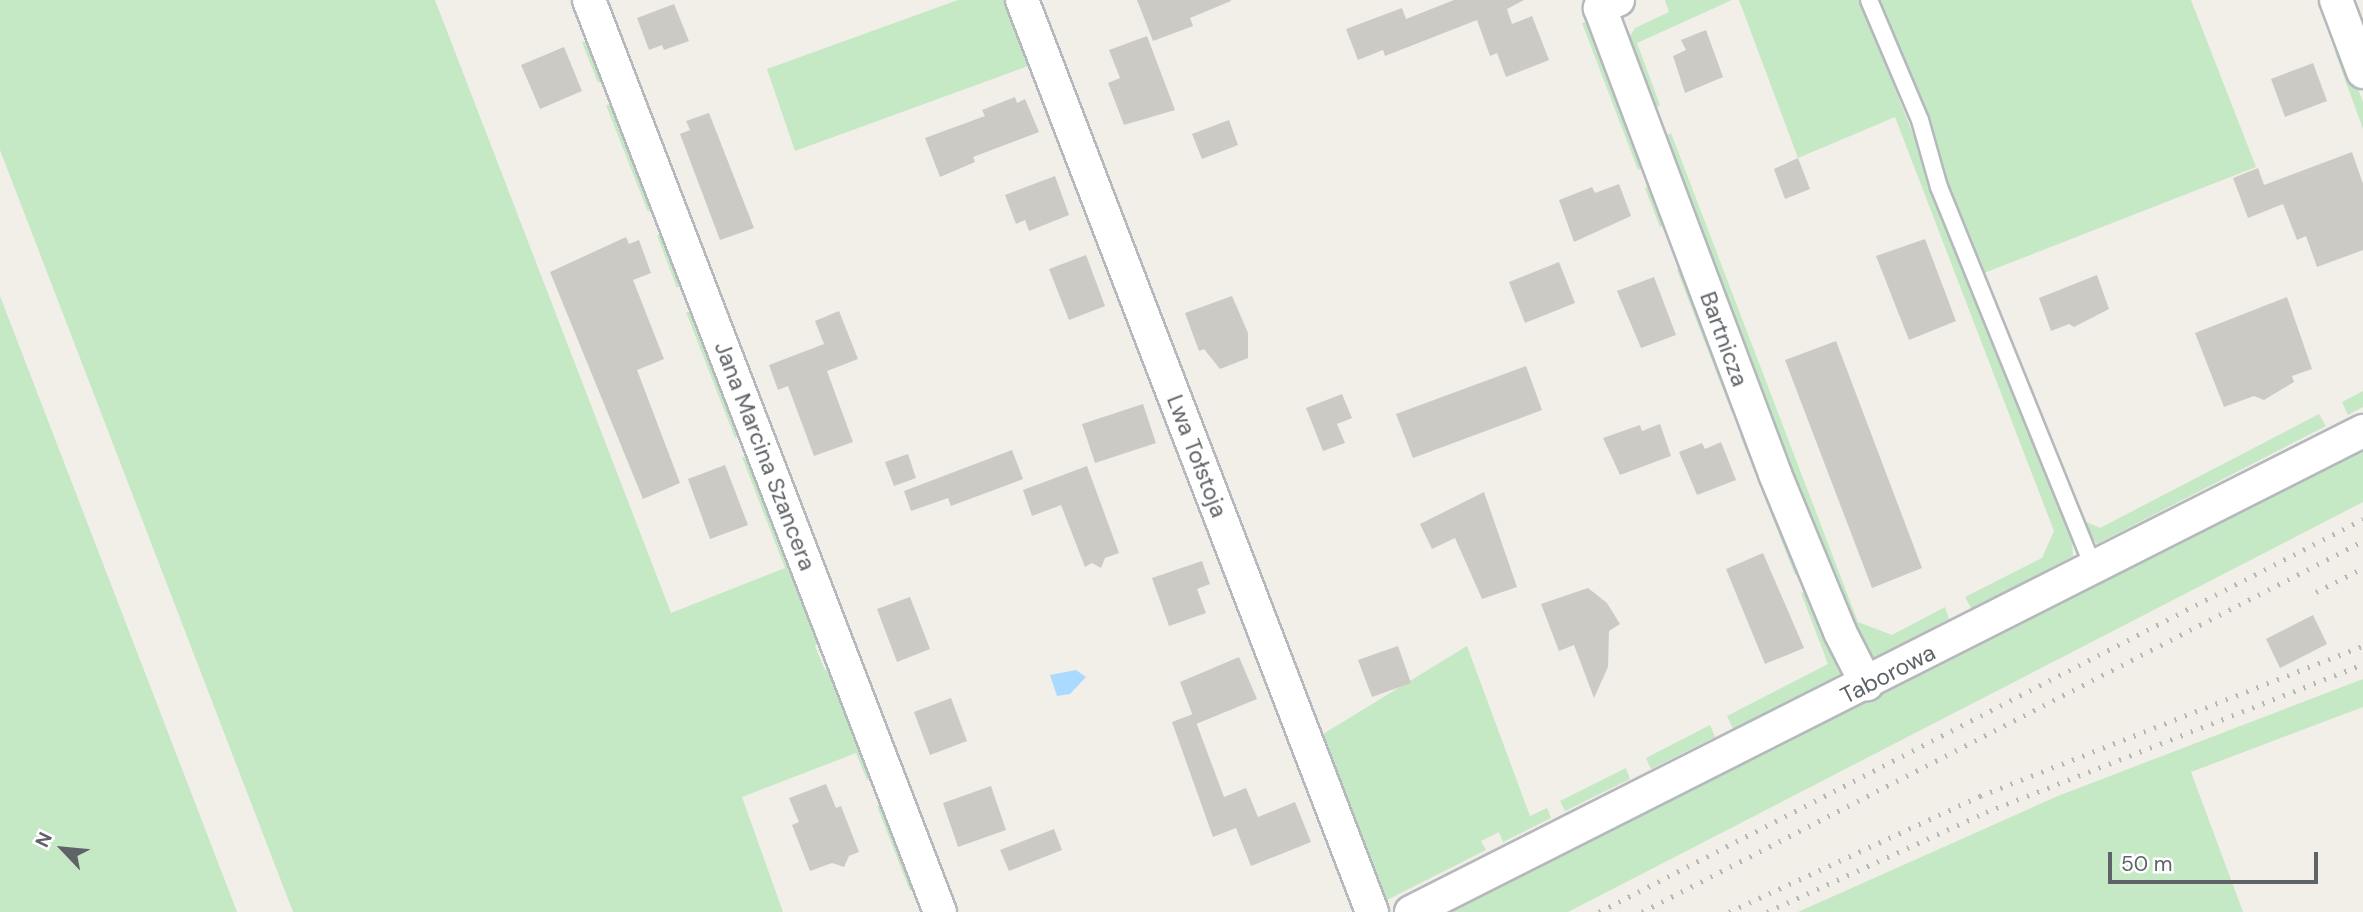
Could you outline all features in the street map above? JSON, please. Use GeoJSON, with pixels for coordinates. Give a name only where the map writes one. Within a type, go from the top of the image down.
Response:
{"type":"FeatureCollection","features":[{"type":"Feature","properties":{"kind":"street","name":"Jana Marcina Szancera"},"geometry":{"type":"LineString","coordinates":[[589,0],[940,912]]}},
{"type":"Feature","properties":{"kind":"street","name":"Lwa Tołstoja"},"geometry":{"type":"LineString","coordinates":[[1022,0],[1372,912]]}},
{"type":"Feature","properties":{"kind":"street"},"geometry":{"type":"LineString","coordinates":[[2336,0],[2363,72]]}},
{"type":"Feature","properties":{"kind":"street","name":"Bartnicza"},"geometry":{"type":"LineString","coordinates":[[1603,3],[1775,474],[1840,632],[1867,685]]}},
{"type":"Feature","properties":{"kind":"street","name":"Taborowa"},"geometry":{"type":"LineString","coordinates":[[1411,912],[1867,685],[2363,431]]}},
{"type":"Feature","properties":{"kind":"lane"},"geometry":{"type":"LineString","coordinates":[[1868,0],[1920,120],[1939,187],[2094,568]]}},
{"type":"Feature","properties":{"kind":"green space"},"geometry":{"type":"Polygon","coordinates":[[[0,0],[435,0],[671,613],[785,568],[742,457],[754,458],[823,639],[815,646],[825,670],[836,671],[875,774],[867,780],[856,753],[742,797],[783,912],[293,912],[0,150],[0,0]]]}},
{"type":"Feature","properties":{"kind":"green space"},"geometry":{"type":"Polygon","coordinates":[[[958,0],[1010,0],[1034,64],[795,151],[767,69],[958,0]]]}},
{"type":"Feature","properties":{"kind":"green space"},"geometry":{"type":"Polygon","coordinates":[[[1665,0],[1732,0],[1637,43],[1660,105],[1648,111],[1625,44],[1635,28],[1669,12],[1665,0]]]}},
{"type":"Feature","properties":{"kind":"green space"},"geometry":{"type":"Polygon","coordinates":[[[1739,0],[1860,0],[2072,537],[2073,556],[1972,610],[1965,597],[2042,558],[2054,531],[1895,117],[1798,158],[1739,0]]]}},
{"type":"Feature","properties":{"kind":"green space"},"geometry":{"type":"Polygon","coordinates":[[[1875,0],[2191,0],[2256,167],[1984,273],[1948,193],[1875,0]]]}},
{"type":"Feature","properties":{"kind":"green space"},"geometry":{"type":"Polygon","coordinates":[[[1588,21],[1645,167],[1638,170],[1582,23],[1588,21]]]}},
{"type":"Feature","properties":{"kind":"green space"},"geometry":{"type":"Polygon","coordinates":[[[593,41],[607,77],[598,83],[582,42],[593,41]]]}},
{"type":"Feature","properties":{"kind":"green space"},"geometry":{"type":"Polygon","coordinates":[[[2335,52],[2344,52],[2363,102],[2363,129],[2335,52]]]}},
{"type":"Feature","properties":{"kind":"green space"},"geometry":{"type":"Polygon","coordinates":[[[617,104],[654,204],[648,212],[606,105],[617,104]]]}},
{"type":"Feature","properties":{"kind":"green space"},"geometry":{"type":"Polygon","coordinates":[[[1671,133],[1858,622],[1892,635],[1945,607],[1949,619],[1876,658],[1859,647],[1659,138],[1671,133]]]}},
{"type":"Feature","properties":{"kind":"green space"},"geometry":{"type":"Polygon","coordinates":[[[1652,185],[1666,224],[1660,227],[1645,188],[1652,185]]]}},
{"type":"Feature","properties":{"kind":"green space"},"geometry":{"type":"Polygon","coordinates":[[[667,234],[685,280],[677,288],[657,235],[667,234]]]}},
{"type":"Feature","properties":{"kind":"green space"},"geometry":{"type":"Polygon","coordinates":[[[1684,267],[1739,410],[1732,413],[1677,270],[1684,267]]]}},
{"type":"Feature","properties":{"kind":"green space"},"geometry":{"type":"Polygon","coordinates":[[[0,296],[237,912],[0,912],[0,296]]]}},
{"type":"Feature","properties":{"kind":"green space"},"geometry":{"type":"Polygon","coordinates":[[[686,312],[698,314],[743,430],[735,438],[686,312]]]}},
{"type":"Feature","properties":{"kind":"green space"},"geometry":{"type":"Polygon","coordinates":[[[2363,391],[2363,407],[2348,415],[2342,402],[2363,391]]]}},
{"type":"Feature","properties":{"kind":"green space"},"geometry":{"type":"Polygon","coordinates":[[[2319,414],[2326,426],[2097,544],[2087,532],[2082,520],[2100,528],[2319,414]]]}},
{"type":"Feature","properties":{"kind":"green space"},"geometry":{"type":"Polygon","coordinates":[[[1748,431],[1802,572],[1795,575],[1740,435],[1748,431]]]}},
{"type":"Feature","properties":{"kind":"green space"},"geometry":{"type":"Polygon","coordinates":[[[2363,442],[2363,502],[1568,912],[1433,912],[2363,442]]]}},
{"type":"Feature","properties":{"kind":"green space"},"geometry":{"type":"Polygon","coordinates":[[[1809,590],[1840,664],[1840,676],[1733,729],[1727,716],[1828,664],[1801,593],[1809,590]]]}},
{"type":"Feature","properties":{"kind":"green space"},"geometry":{"type":"Polygon","coordinates":[[[1467,646],[1530,816],[1547,808],[1551,818],[1503,842],[1499,832],[1481,841],[1486,850],[1381,903],[1315,739],[1467,646]]]}},
{"type":"Feature","properties":{"kind":"green space"},"geometry":{"type":"Polygon","coordinates":[[[2363,679],[2363,707],[2191,772],[2243,912],[1798,912],[2058,796],[2363,679]]]}},
{"type":"Feature","properties":{"kind":"green space"},"geometry":{"type":"Polygon","coordinates":[[[1710,725],[1715,737],[1651,769],[1646,758],[1710,725]]]}},
{"type":"Feature","properties":{"kind":"green space"},"geometry":{"type":"Polygon","coordinates":[[[1626,768],[1630,779],[1565,811],[1560,801],[1626,768]]]}},
{"type":"Feature","properties":{"kind":"green space"},"geometry":{"type":"Polygon","coordinates":[[[887,805],[918,884],[910,891],[877,806],[887,805]]]}},
{"type":"Feature","properties":{"kind":"water"},"geometry":{"type":"Polygon","coordinates":[[[1076,670],[1086,677],[1070,694],[1057,696],[1050,675],[1076,670]]]}},
{"type":"Feature","properties":{"kind":"building"},"geometry":{"type":"Polygon","coordinates":[[[1137,0],[1231,1],[1190,18],[1193,26],[1153,41],[1137,0]]]}},
{"type":"Feature","properties":{"kind":"building"},"geometry":{"type":"Polygon","coordinates":[[[1454,0],[1524,0],[1507,9],[1512,24],[1532,16],[1549,60],[1506,77],[1497,53],[1490,56],[1477,20],[1385,56],[1383,50],[1358,60],[1346,29],[1402,8],[1406,19],[1454,0]]]}},
{"type":"Feature","properties":{"kind":"building"},"geometry":{"type":"Polygon","coordinates":[[[674,4],[689,41],[664,50],[662,45],[649,50],[637,18],[674,4]]]}},
{"type":"Feature","properties":{"kind":"building"},"geometry":{"type":"Polygon","coordinates":[[[1706,30],[1723,77],[1685,93],[1673,56],[1686,50],[1681,40],[1706,30]]]}},
{"type":"Feature","properties":{"kind":"building"},"geometry":{"type":"Polygon","coordinates":[[[1147,36],[1175,110],[1124,125],[1108,83],[1120,78],[1109,50],[1147,36]]]}},
{"type":"Feature","properties":{"kind":"building"},"geometry":{"type":"Polygon","coordinates":[[[564,47],[582,91],[540,109],[521,65],[564,47]]]}},
{"type":"Feature","properties":{"kind":"building"},"geometry":{"type":"Polygon","coordinates":[[[2313,63],[2327,101],[2285,117],[2271,79],[2313,63]]]}},
{"type":"Feature","properties":{"kind":"building"},"geometry":{"type":"Polygon","coordinates":[[[1015,97],[1017,103],[1025,99],[1039,132],[973,157],[975,162],[940,177],[925,138],[985,116],[982,110],[1015,97]]]}},
{"type":"Feature","properties":{"kind":"building"},"geometry":{"type":"Polygon","coordinates":[[[709,113],[754,228],[720,240],[680,134],[690,130],[686,121],[709,113]]]}},
{"type":"Feature","properties":{"kind":"building"},"geometry":{"type":"Polygon","coordinates":[[[1229,120],[1238,145],[1202,159],[1192,134],[1229,120]]]}},
{"type":"Feature","properties":{"kind":"building"},"geometry":{"type":"Polygon","coordinates":[[[2352,152],[2363,184],[2363,250],[2317,267],[2306,236],[2297,240],[2283,204],[2248,218],[2233,178],[2258,168],[2264,185],[2352,152]]]}},
{"type":"Feature","properties":{"kind":"building"},"geometry":{"type":"Polygon","coordinates":[[[1798,158],[1810,189],[1785,199],[1774,169],[1798,158]]]}},
{"type":"Feature","properties":{"kind":"building"},"geometry":{"type":"Polygon","coordinates":[[[1055,176],[1069,215],[1029,231],[1025,220],[1016,224],[1005,195],[1055,176]]]}},
{"type":"Feature","properties":{"kind":"building"},"geometry":{"type":"Polygon","coordinates":[[[1619,184],[1631,216],[1574,242],[1559,200],[1592,187],[1595,193],[1619,184]]]}},
{"type":"Feature","properties":{"kind":"building"},"geometry":{"type":"Polygon","coordinates":[[[626,237],[629,244],[639,240],[651,273],[633,280],[664,359],[637,370],[680,483],[643,499],[550,272],[626,237]]]}},
{"type":"Feature","properties":{"kind":"building"},"geometry":{"type":"Polygon","coordinates":[[[1925,239],[1956,321],[1909,340],[1876,256],[1925,239]]]}},
{"type":"Feature","properties":{"kind":"building"},"geometry":{"type":"Polygon","coordinates":[[[1086,255],[1105,306],[1069,320],[1049,269],[1086,255]]]}},
{"type":"Feature","properties":{"kind":"building"},"geometry":{"type":"Polygon","coordinates":[[[1559,262],[1575,303],[1525,323],[1509,282],[1559,262]]]}},
{"type":"Feature","properties":{"kind":"building"},"geometry":{"type":"Polygon","coordinates":[[[2097,275],[2109,309],[2074,327],[2069,324],[2051,331],[2039,298],[2097,275]]]}},
{"type":"Feature","properties":{"kind":"building"},"geometry":{"type":"Polygon","coordinates":[[[1654,277],[1676,335],[1641,348],[1617,291],[1654,277]]]}},
{"type":"Feature","properties":{"kind":"building"},"geometry":{"type":"Polygon","coordinates":[[[1232,296],[1248,333],[1248,358],[1220,369],[1204,349],[1199,351],[1185,313],[1232,296]]]}},
{"type":"Feature","properties":{"kind":"building"},"geometry":{"type":"Polygon","coordinates":[[[2287,297],[2312,369],[2292,376],[2294,382],[2264,400],[2254,396],[2224,407],[2195,333],[2287,297]]]}},
{"type":"Feature","properties":{"kind":"building"},"geometry":{"type":"Polygon","coordinates":[[[839,311],[858,359],[827,371],[853,442],[814,456],[788,386],[778,390],[769,365],[824,344],[815,321],[839,311]]]}},
{"type":"Feature","properties":{"kind":"building"},"geometry":{"type":"Polygon","coordinates":[[[1836,341],[1922,568],[1872,588],[1785,360],[1836,341]]]}},
{"type":"Feature","properties":{"kind":"building"},"geometry":{"type":"Polygon","coordinates":[[[1526,366],[1542,410],[1413,458],[1396,414],[1526,366]]]}},
{"type":"Feature","properties":{"kind":"building"},"geometry":{"type":"Polygon","coordinates":[[[1342,394],[1352,418],[1337,424],[1345,443],[1323,451],[1306,408],[1342,394]]]}},
{"type":"Feature","properties":{"kind":"building"},"geometry":{"type":"Polygon","coordinates":[[[1143,404],[1156,443],[1095,463],[1082,424],[1143,404]]]}},
{"type":"Feature","properties":{"kind":"building"},"geometry":{"type":"Polygon","coordinates":[[[1660,424],[1671,456],[1620,475],[1603,438],[1640,425],[1642,431],[1660,424]]]}},
{"type":"Feature","properties":{"kind":"building"},"geometry":{"type":"Polygon","coordinates":[[[1721,442],[1736,480],[1697,495],[1679,452],[1702,443],[1705,449],[1721,442]]]}},
{"type":"Feature","properties":{"kind":"building"},"geometry":{"type":"Polygon","coordinates":[[[1012,450],[1023,479],[951,506],[948,498],[911,511],[904,491],[1012,450]]]}},
{"type":"Feature","properties":{"kind":"building"},"geometry":{"type":"Polygon","coordinates":[[[908,454],[916,478],[894,486],[885,462],[908,454]]]}},
{"type":"Feature","properties":{"kind":"building"},"geometry":{"type":"Polygon","coordinates":[[[725,465],[748,525],[710,539],[688,479],[725,465]]]}},
{"type":"Feature","properties":{"kind":"building"},"geometry":{"type":"Polygon","coordinates":[[[1087,466],[1119,553],[1105,558],[1101,568],[1092,563],[1085,567],[1061,505],[1032,516],[1023,490],[1087,466]]]}},
{"type":"Feature","properties":{"kind":"building"},"geometry":{"type":"Polygon","coordinates":[[[1484,492],[1517,587],[1482,599],[1455,538],[1432,549],[1420,524],[1484,492]]]}},
{"type":"Feature","properties":{"kind":"building"},"geometry":{"type":"Polygon","coordinates":[[[1763,553],[1804,648],[1765,664],[1726,569],[1763,553]]]}},
{"type":"Feature","properties":{"kind":"building"},"geometry":{"type":"Polygon","coordinates":[[[1202,561],[1210,584],[1197,589],[1206,613],[1169,626],[1152,578],[1202,561]]]}},
{"type":"Feature","properties":{"kind":"building"},"geometry":{"type":"Polygon","coordinates":[[[1588,588],[1607,603],[1620,624],[1609,631],[1608,667],[1594,698],[1574,645],[1559,651],[1541,604],[1588,588]]]}},
{"type":"Feature","properties":{"kind":"building"},"geometry":{"type":"Polygon","coordinates":[[[910,597],[930,649],[897,662],[877,609],[910,597]]]}},
{"type":"Feature","properties":{"kind":"building"},"geometry":{"type":"Polygon","coordinates":[[[2313,615],[2327,644],[2280,668],[2266,639],[2313,615]]]}},
{"type":"Feature","properties":{"kind":"building"},"geometry":{"type":"Polygon","coordinates":[[[1398,646],[1411,683],[1372,697],[1358,660],[1398,646]]]}},
{"type":"Feature","properties":{"kind":"building"},"geometry":{"type":"Polygon","coordinates":[[[1239,657],[1257,699],[1196,724],[1180,682],[1239,657]]]}},
{"type":"Feature","properties":{"kind":"building"},"geometry":{"type":"Polygon","coordinates":[[[951,698],[967,741],[930,755],[914,712],[951,698]]]}},
{"type":"Feature","properties":{"kind":"building"},"geometry":{"type":"Polygon","coordinates":[[[1193,714],[1224,797],[1246,788],[1258,817],[1295,802],[1311,842],[1251,866],[1236,828],[1213,837],[1172,722],[1193,714]]]}},
{"type":"Feature","properties":{"kind":"building"},"geometry":{"type":"Polygon","coordinates":[[[826,784],[836,808],[841,806],[859,852],[849,856],[844,867],[832,863],[810,871],[792,825],[799,822],[789,798],[826,784]]]}},
{"type":"Feature","properties":{"kind":"building"},"geometry":{"type":"Polygon","coordinates":[[[991,786],[1006,830],[958,847],[943,803],[991,786]]]}},
{"type":"Feature","properties":{"kind":"building"},"geometry":{"type":"Polygon","coordinates":[[[1054,829],[1062,850],[1009,871],[1000,850],[1054,829]]]}},
{"type":"Feature","properties":{"kind":"railway"},"geometry":{"type":"LineString","coordinates":[[1599,912],[2363,519]]}},
{"type":"Feature","properties":{"kind":"railway"},"geometry":{"type":"LineString","coordinates":[[1642,912],[2363,541]]}},
{"type":"Feature","properties":{"kind":"railway"},"geometry":{"type":"LineString","coordinates":[[2316,592],[2363,568]]}},
{"type":"Feature","properties":{"kind":"railway"},"geometry":{"type":"LineString","coordinates":[[1729,912],[1980,796],[2363,646]]}},
{"type":"Feature","properties":{"kind":"railway"},"geometry":{"type":"LineString","coordinates":[[1767,912],[1986,812],[2363,664]]}}]}
